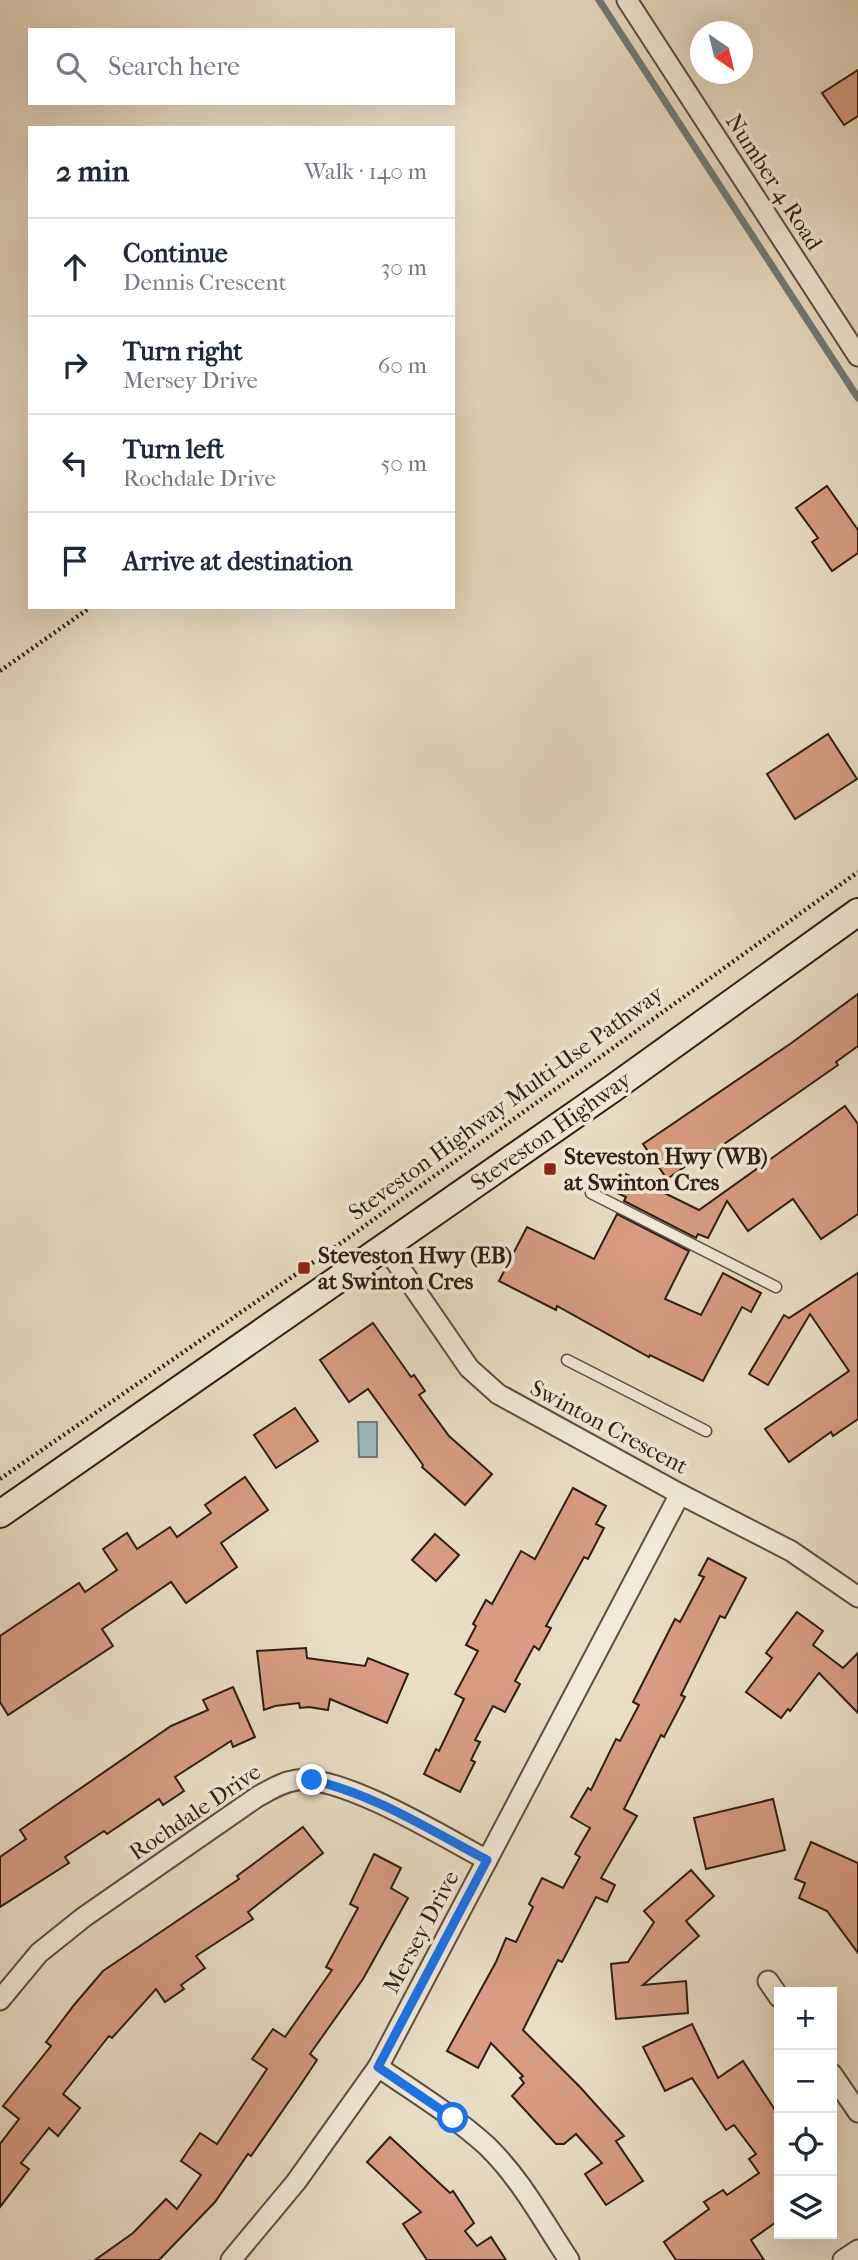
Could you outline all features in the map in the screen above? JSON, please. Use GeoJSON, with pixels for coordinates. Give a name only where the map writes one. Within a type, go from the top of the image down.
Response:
{"type":"FeatureCollection","features":[{"type":"Feature","properties":{"kind":"main road","name":"Steveston Highway"},"geometry":{"type":"LineString","coordinates":[[0,1514],[612,1089],[858,912]]}},
{"type":"Feature","properties":{"kind":"street","name":"Number 4 Road"},"geometry":{"type":"LineString","coordinates":[[626,0],[858,356]]}},
{"type":"Feature","properties":{"kind":"street","name":"Swinton Crescent"},"geometry":{"type":"LineString","coordinates":[[385,1246],[469,1368],[498,1394],[790,1551],[858,1597]]}},
{"type":"Feature","properties":{"kind":"street","name":"Mersey Drive"},"geometry":{"type":"LineString","coordinates":[[231,2260],[296,2182],[378,2067],[680,1494]]}},
{"type":"Feature","properties":{"kind":"street","name":"Rochdale Drive"},"geometry":{"type":"LineString","coordinates":[[0,2000],[39,1953],[84,1917],[257,1797],[280,1784],[298,1780],[335,1786],[373,1800],[487,1860]]}},
{"type":"Feature","properties":{"kind":"street"},"geometry":{"type":"LineString","coordinates":[[378,2067],[453,2118],[488,2148],[528,2194],[569,2260]]}},
{"type":"Feature","properties":{"kind":"street"},"geometry":{"type":"LineString","coordinates":[[837,2081],[858,2112]]}},
{"type":"Feature","properties":{"kind":"street"},"geometry":{"type":"LineString","coordinates":[[843,2260],[858,2250]]}},
{"type":"Feature","properties":{"kind":"lane"},"geometry":{"type":"LineString","coordinates":[[591,1193],[776,1287]]}},
{"type":"Feature","properties":{"kind":"lane"},"geometry":{"type":"LineString","coordinates":[[567,1360],[706,1431]]}},
{"type":"Feature","properties":{"kind":"path"},"geometry":{"type":"LineString","coordinates":[[0,671],[89,609]]}},
{"type":"Feature","properties":{"kind":"path","name":"Steveston Highway Multi-Use Pathway"},"geometry":{"type":"LineString","coordinates":[[0,1479],[336,1246],[858,872]]}},
{"type":"Feature","properties":{"kind":"water"},"geometry":{"type":"Polygon","coordinates":[[[358,1422],[377,1422],[377,1457],[359,1457],[358,1422]]]}},
{"type":"Feature","properties":{"kind":"building"},"geometry":{"type":"Polygon","coordinates":[[[858,70],[858,116],[844,125],[822,93],[858,70]]]}},
{"type":"Feature","properties":{"kind":"building"},"geometry":{"type":"Polygon","coordinates":[[[827,486],[858,530],[858,553],[832,571],[812,542],[818,538],[796,508],[827,486]]]}},
{"type":"Feature","properties":{"kind":"building"},"geometry":{"type":"Polygon","coordinates":[[[828,734],[857,779],[795,819],[767,774],[828,734]]]}},
{"type":"Feature","properties":{"kind":"building"},"geometry":{"type":"Polygon","coordinates":[[[858,994],[858,1046],[836,1062],[838,1065],[795,1095],[711,1153],[709,1150],[667,1179],[643,1144],[858,994]]]}},
{"type":"Feature","properties":{"kind":"building"},"geometry":{"type":"Polygon","coordinates":[[[845,1106],[858,1124],[858,1214],[821,1239],[793,1199],[748,1231],[727,1201],[708,1238],[698,1234],[696,1238],[624,1201],[626,1197],[617,1193],[626,1174],[699,1210],[845,1106]]]}},
{"type":"Feature","properties":{"kind":"building"},"geometry":{"type":"Polygon","coordinates":[[[617,1214],[689,1251],[665,1299],[701,1315],[723,1273],[761,1293],[751,1312],[742,1307],[703,1381],[650,1355],[649,1357],[557,1306],[556,1310],[499,1281],[527,1227],[594,1259],[617,1214]]]}},
{"type":"Feature","properties":{"kind":"building"},"geometry":{"type":"Polygon","coordinates":[[[858,1273],[858,1419],[833,1436],[831,1432],[789,1462],[765,1429],[849,1371],[810,1314],[768,1385],[749,1374],[784,1315],[789,1318],[858,1273]]]}},
{"type":"Feature","properties":{"kind":"building"},"geometry":{"type":"Polygon","coordinates":[[[373,1323],[411,1377],[414,1375],[425,1391],[419,1395],[449,1436],[492,1474],[465,1505],[422,1467],[368,1389],[349,1402],[320,1360],[373,1323]]]}},
{"type":"Feature","properties":{"kind":"building"},"geometry":{"type":"Polygon","coordinates":[[[295,1408],[318,1441],[276,1468],[254,1435],[295,1408]]]}},
{"type":"Feature","properties":{"kind":"building"},"geometry":{"type":"Polygon","coordinates":[[[245,1477],[268,1510],[221,1543],[237,1567],[186,1603],[171,1582],[102,1629],[113,1646],[8,1715],[0,1702],[0,1636],[79,1583],[85,1592],[117,1570],[103,1549],[127,1533],[137,1549],[170,1527],[177,1537],[211,1513],[205,1505],[245,1477]]]}},
{"type":"Feature","properties":{"kind":"building"},"geometry":{"type":"Polygon","coordinates":[[[573,1488],[606,1506],[596,1524],[604,1528],[588,1559],[584,1557],[546,1626],[551,1628],[539,1650],[534,1646],[515,1681],[520,1684],[505,1712],[493,1706],[475,1740],[480,1742],[471,1760],[475,1762],[460,1792],[424,1774],[436,1749],[439,1751],[464,1699],[455,1694],[478,1651],[466,1645],[476,1626],[473,1624],[486,1600],[492,1604],[521,1551],[535,1559],[573,1488]]]}},
{"type":"Feature","properties":{"kind":"building"},"geometry":{"type":"Polygon","coordinates":[[[435,1534],[459,1555],[436,1581],[412,1560],[435,1534]]]}},
{"type":"Feature","properties":{"kind":"building"},"geometry":{"type":"Polygon","coordinates":[[[708,1558],[746,1578],[725,1618],[720,1616],[681,1695],[685,1697],[664,1737],[661,1735],[624,1809],[637,1816],[601,1878],[615,1885],[607,1902],[596,1897],[562,1962],[558,1960],[523,2030],[624,2136],[616,2141],[643,2181],[606,2205],[585,2174],[602,2163],[576,2134],[564,2144],[556,2144],[512,2096],[524,2083],[520,2078],[523,2076],[491,2043],[478,2068],[447,2051],[496,1962],[506,1938],[516,1942],[533,1907],[529,1904],[542,1878],[563,1888],[580,1857],[575,1854],[590,1828],[571,1817],[588,1788],[591,1790],[616,1739],[620,1741],[639,1705],[633,1702],[675,1619],[680,1622],[704,1577],[699,1575],[708,1558]]]}},
{"type":"Feature","properties":{"kind":"building"},"geometry":{"type":"Polygon","coordinates":[[[797,1612],[823,1631],[813,1645],[843,1668],[858,1653],[858,1713],[819,1673],[790,1711],[788,1709],[781,1718],[746,1692],[772,1658],[766,1653],[797,1612]]]}},
{"type":"Feature","properties":{"kind":"building"},"geometry":{"type":"Polygon","coordinates":[[[306,1648],[307,1658],[365,1666],[368,1658],[408,1674],[387,1723],[330,1699],[328,1710],[300,1708],[299,1703],[264,1710],[257,1651],[306,1648]]]}},
{"type":"Feature","properties":{"kind":"building"},"geometry":{"type":"Polygon","coordinates":[[[233,1687],[255,1737],[233,1747],[231,1741],[175,1777],[184,1791],[163,1805],[159,1799],[107,1834],[104,1831],[65,1857],[69,1863],[0,1907],[0,1857],[26,1839],[20,1830],[171,1726],[208,1710],[203,1700],[233,1687]]]}},
{"type":"Feature","properties":{"kind":"building"},"geometry":{"type":"Polygon","coordinates":[[[773,1799],[785,1850],[706,1869],[694,1818],[773,1799]]]}},
{"type":"Feature","properties":{"kind":"building"},"geometry":{"type":"Polygon","coordinates":[[[303,1827],[323,1853],[248,1912],[253,1919],[196,1956],[205,1968],[181,1985],[184,1989],[165,2002],[156,1989],[112,2038],[109,2036],[63,2094],[80,2108],[58,2136],[49,2128],[21,2163],[29,2169],[0,2207],[0,2144],[19,2119],[3,2106],[51,2046],[46,2042],[74,2005],[103,1971],[239,1879],[237,1876],[303,1827]]]}},
{"type":"Feature","properties":{"kind":"building"},"geometry":{"type":"Polygon","coordinates":[[[811,1842],[858,1863],[858,1953],[827,1911],[799,1898],[805,1883],[795,1879],[811,1842]]]}},
{"type":"Feature","properties":{"kind":"building"},"geometry":{"type":"Polygon","coordinates":[[[374,1854],[401,1868],[391,1888],[408,1898],[363,1979],[310,2054],[317,2060],[299,2087],[215,2202],[159,2260],[95,2260],[133,2233],[166,2199],[177,2209],[201,2175],[181,2161],[200,2133],[217,2144],[267,2069],[252,2059],[273,2029],[285,2037],[332,1970],[326,1967],[358,1908],[350,1904],[374,1854]]]}},
{"type":"Feature","properties":{"kind":"building"},"geometry":{"type":"Polygon","coordinates":[[[691,1870],[714,1896],[686,1921],[699,1936],[643,1985],[686,1981],[688,2013],[616,2019],[611,1964],[628,1962],[654,1922],[644,1911],[691,1870]]]}},
{"type":"Feature","properties":{"kind":"building"},"geometry":{"type":"Polygon","coordinates":[[[692,2024],[718,2078],[743,2061],[774,2108],[774,2224],[751,2240],[764,2260],[676,2260],[664,2242],[709,2209],[704,2202],[723,2190],[727,2195],[759,2173],[749,2159],[756,2154],[734,2125],[726,2130],[692,2078],[665,2091],[643,2047],[692,2024]]]}},
{"type":"Feature","properties":{"kind":"building"},"geometry":{"type":"Polygon","coordinates":[[[390,2137],[450,2193],[453,2191],[474,2223],[465,2231],[477,2246],[491,2237],[506,2260],[427,2260],[403,2224],[421,2212],[367,2162],[390,2137]]]}},
{"type":"Feature","properties":{"kind":"waterway"},"geometry":{"type":"LineString","coordinates":[[599,0],[858,398]]}},
{"type":"Feature","properties":{"kind":"place","name":"Steveston Hwy (WB) at Swinton Cres"},"geometry":{"type":"Point","coordinates":[550,1169]}},
{"type":"Feature","properties":{"kind":"place","name":"Steveston Hwy (EB) at Swinton Cres"},"geometry":{"type":"Point","coordinates":[304,1268]}},
{"type":"Feature","properties":{"kind":"route"},"geometry":{"type":"LineString","coordinates":[[312,1780],[373,1800],[487,1860],[378,2067],[453,2118]]}}]}
